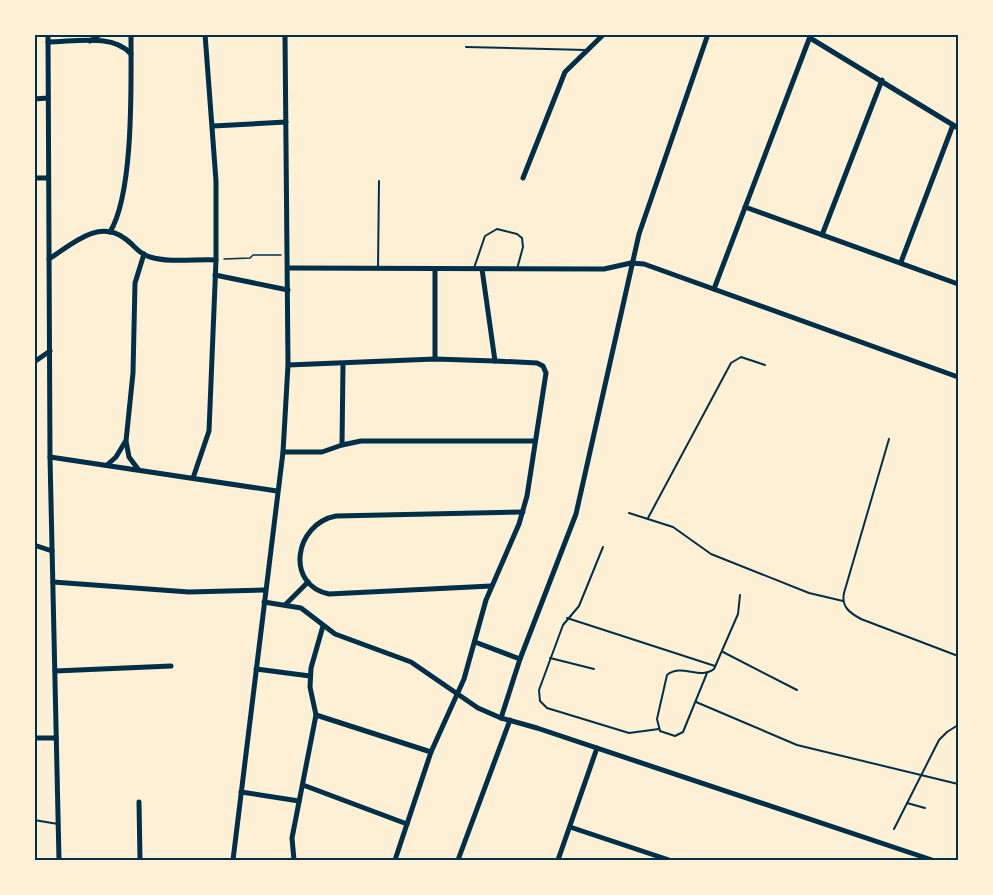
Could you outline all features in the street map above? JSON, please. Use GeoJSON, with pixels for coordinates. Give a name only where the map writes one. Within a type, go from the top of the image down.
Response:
{"type":"FeatureCollection","features":[{"type":"Feature","properties":{"kind":"street"},"geometry":{"type":"LineString","coordinates":[[48,34],[50,457],[59,861]]}},
{"type":"Feature","properties":{"kind":"street"},"geometry":{"type":"LineString","coordinates":[[89,42],[101,34]]}},
{"type":"Feature","properties":{"kind":"street"},"geometry":{"type":"LineString","coordinates":[[110,232],[120,213],[126,176],[131,34]]}},
{"type":"Feature","properties":{"kind":"street"},"geometry":{"type":"LineString","coordinates":[[193,478],[209,431],[216,260],[217,197],[213,126],[207,88],[205,34]]}},
{"type":"Feature","properties":{"kind":"street"},"geometry":{"type":"LineString","coordinates":[[233,861],[283,452],[288,365],[285,34]]}},
{"type":"Feature","properties":{"kind":"street"},"geometry":{"type":"LineString","coordinates":[[522,178],[561,79],[570,65],[604,34]]}},
{"type":"Feature","properties":{"kind":"street"},"geometry":{"type":"LineString","coordinates":[[501,718],[520,658],[570,533],[582,495],[631,263],[647,203],[708,34]]}},
{"type":"Feature","properties":{"kind":"street"},"geometry":{"type":"LineString","coordinates":[[714,289],[810,36],[956,126],[901,262]]}},
{"type":"Feature","properties":{"kind":"street"},"geometry":{"type":"LineString","coordinates":[[48,42],[116,43],[131,54]]}},
{"type":"Feature","properties":{"kind":"street"},"geometry":{"type":"LineString","coordinates":[[822,235],[882,80]]}},
{"type":"Feature","properties":{"kind":"street"},"geometry":{"type":"LineString","coordinates":[[34,99],[48,98]]}},
{"type":"Feature","properties":{"kind":"street"},"geometry":{"type":"LineString","coordinates":[[213,126],[286,122]]}},
{"type":"Feature","properties":{"kind":"street"},"geometry":{"type":"LineString","coordinates":[[34,178],[48,178]]}},
{"type":"Feature","properties":{"kind":"street"},"geometry":{"type":"LineString","coordinates":[[745,207],[958,284]]}},
{"type":"Feature","properties":{"kind":"street"},"geometry":{"type":"LineString","coordinates":[[49,259],[90,234],[110,232],[123,236],[144,254],[157,258],[216,260]]}},
{"type":"Feature","properties":{"kind":"street"},"geometry":{"type":"LineString","coordinates":[[140,471],[129,458],[126,441],[133,381],[135,283],[144,254]]}},
{"type":"Feature","properties":{"kind":"street"},"geometry":{"type":"LineString","coordinates":[[288,268],[609,269],[631,263],[648,265],[958,377]]}},
{"type":"Feature","properties":{"kind":"street"},"geometry":{"type":"LineString","coordinates":[[435,269],[435,359]]}},
{"type":"Feature","properties":{"kind":"street"},"geometry":{"type":"LineString","coordinates":[[482,269],[495,361]]}},
{"type":"Feature","properties":{"kind":"street"},"geometry":{"type":"LineString","coordinates":[[215,275],[288,290]]}},
{"type":"Feature","properties":{"kind":"street"},"geometry":{"type":"LineString","coordinates":[[34,362],[50,351]]}},
{"type":"Feature","properties":{"kind":"street"},"geometry":{"type":"LineString","coordinates":[[288,365],[435,359],[534,362],[545,369],[545,383],[523,512],[513,540],[491,586],[458,695],[431,752],[395,861]]}},
{"type":"Feature","properties":{"kind":"street"},"geometry":{"type":"LineString","coordinates":[[342,445],[343,364]]}},
{"type":"Feature","properties":{"kind":"street"},"geometry":{"type":"LineString","coordinates":[[106,466],[116,457],[126,441]]}},
{"type":"Feature","properties":{"kind":"street"},"geometry":{"type":"LineString","coordinates":[[283,452],[316,453],[361,441],[536,441]]}},
{"type":"Feature","properties":{"kind":"street"},"geometry":{"type":"LineString","coordinates":[[50,457],[277,491]]}},
{"type":"Feature","properties":{"kind":"street"},"geometry":{"type":"LineString","coordinates":[[491,586],[341,595],[324,593],[308,582],[300,558],[302,543],[310,530],[329,518],[523,512]]}},
{"type":"Feature","properties":{"kind":"street"},"geometry":{"type":"LineString","coordinates":[[34,545],[52,550]]}},
{"type":"Feature","properties":{"kind":"street"},"geometry":{"type":"LineString","coordinates":[[53,582],[189,592],[265,590]]}},
{"type":"Feature","properties":{"kind":"street"},"geometry":{"type":"LineString","coordinates":[[286,604],[308,582]]}},
{"type":"Feature","properties":{"kind":"street"},"geometry":{"type":"LineString","coordinates":[[264,602],[286,604],[305,610],[334,634],[411,662],[458,695],[501,718],[932,861]]}},
{"type":"Feature","properties":{"kind":"street"},"geometry":{"type":"LineString","coordinates":[[294,861],[292,838],[316,715],[310,676],[314,653],[323,626]]}},
{"type":"Feature","properties":{"kind":"street"},"geometry":{"type":"LineString","coordinates":[[475,642],[520,658]]}},
{"type":"Feature","properties":{"kind":"street"},"geometry":{"type":"LineString","coordinates":[[55,671],[171,666]]}},
{"type":"Feature","properties":{"kind":"street"},"geometry":{"type":"LineString","coordinates":[[256,669],[310,676]]}},
{"type":"Feature","properties":{"kind":"street"},"geometry":{"type":"LineString","coordinates":[[316,715],[431,752]]}},
{"type":"Feature","properties":{"kind":"street"},"geometry":{"type":"LineString","coordinates":[[458,861],[510,720]]}},
{"type":"Feature","properties":{"kind":"street"},"geometry":{"type":"LineString","coordinates":[[34,738],[56,738]]}},
{"type":"Feature","properties":{"kind":"street"},"geometry":{"type":"LineString","coordinates":[[558,861],[597,748]]}},
{"type":"Feature","properties":{"kind":"street"},"geometry":{"type":"LineString","coordinates":[[303,785],[407,824]]}},
{"type":"Feature","properties":{"kind":"street"},"geometry":{"type":"LineString","coordinates":[[241,792],[299,801]]}},
{"type":"Feature","properties":{"kind":"street"},"geometry":{"type":"LineString","coordinates":[[139,802],[140,861]]}},
{"type":"Feature","properties":{"kind":"street"},"geometry":{"type":"LineString","coordinates":[[570,827],[669,861]]}},
{"type":"Feature","properties":{"kind":"street"},"geometry":{"type":"LineString","coordinates":[[645,861],[648,853]]}},
{"type":"Feature","properties":{"kind":"lane"},"geometry":{"type":"LineString","coordinates":[[466,47],[588,50]]}},
{"type":"Feature","properties":{"kind":"lane"},"geometry":{"type":"LineString","coordinates":[[378,269],[379,181]]}},
{"type":"Feature","properties":{"kind":"lane"},"geometry":{"type":"LineString","coordinates":[[474,268],[485,236],[496,229],[518,234],[522,238],[523,247],[517,269]]}},
{"type":"Feature","properties":{"kind":"lane"},"geometry":{"type":"LineString","coordinates":[[648,518],[731,363],[741,357],[765,365]]}},
{"type":"Feature","properties":{"kind":"lane"},"geometry":{"type":"LineString","coordinates":[[843,601],[889,439]]}},
{"type":"Feature","properties":{"kind":"lane"},"geometry":{"type":"LineString","coordinates":[[629,513],[680,531],[694,545],[711,555],[809,593],[843,601],[849,611],[861,618],[958,656]]}},
{"type":"Feature","properties":{"kind":"lane"},"geometry":{"type":"LineString","coordinates":[[603,547],[579,606],[566,618],[550,658],[539,694],[542,704],[548,708],[629,732],[659,729],[672,736],[682,734],[707,673],[715,666],[723,652],[738,614],[740,595]]}},
{"type":"Feature","properties":{"kind":"lane"},"geometry":{"type":"LineString","coordinates":[[566,618],[715,666]]}},
{"type":"Feature","properties":{"kind":"lane"},"geometry":{"type":"LineString","coordinates":[[723,652],[797,690]]}},
{"type":"Feature","properties":{"kind":"lane"},"geometry":{"type":"LineString","coordinates":[[550,658],[594,669]]}},
{"type":"Feature","properties":{"kind":"lane"},"geometry":{"type":"LineString","coordinates":[[659,729],[657,719],[667,675],[679,670],[707,673]]}},
{"type":"Feature","properties":{"kind":"lane"},"geometry":{"type":"LineString","coordinates":[[696,702],[797,745],[958,784]]}},
{"type":"Feature","properties":{"kind":"lane"},"geometry":{"type":"LineString","coordinates":[[894,829],[943,735],[958,725]]}},
{"type":"Feature","properties":{"kind":"lane"},"geometry":{"type":"LineString","coordinates":[[907,803],[925,808]]}},
{"type":"Feature","properties":{"kind":"lane"},"geometry":{"type":"LineString","coordinates":[[34,820],[58,824]]}},
{"type":"Feature","properties":{"kind":"path"},"geometry":{"type":"LineString","coordinates":[[216,260],[249,258],[252,255],[287,255]]}}]}
